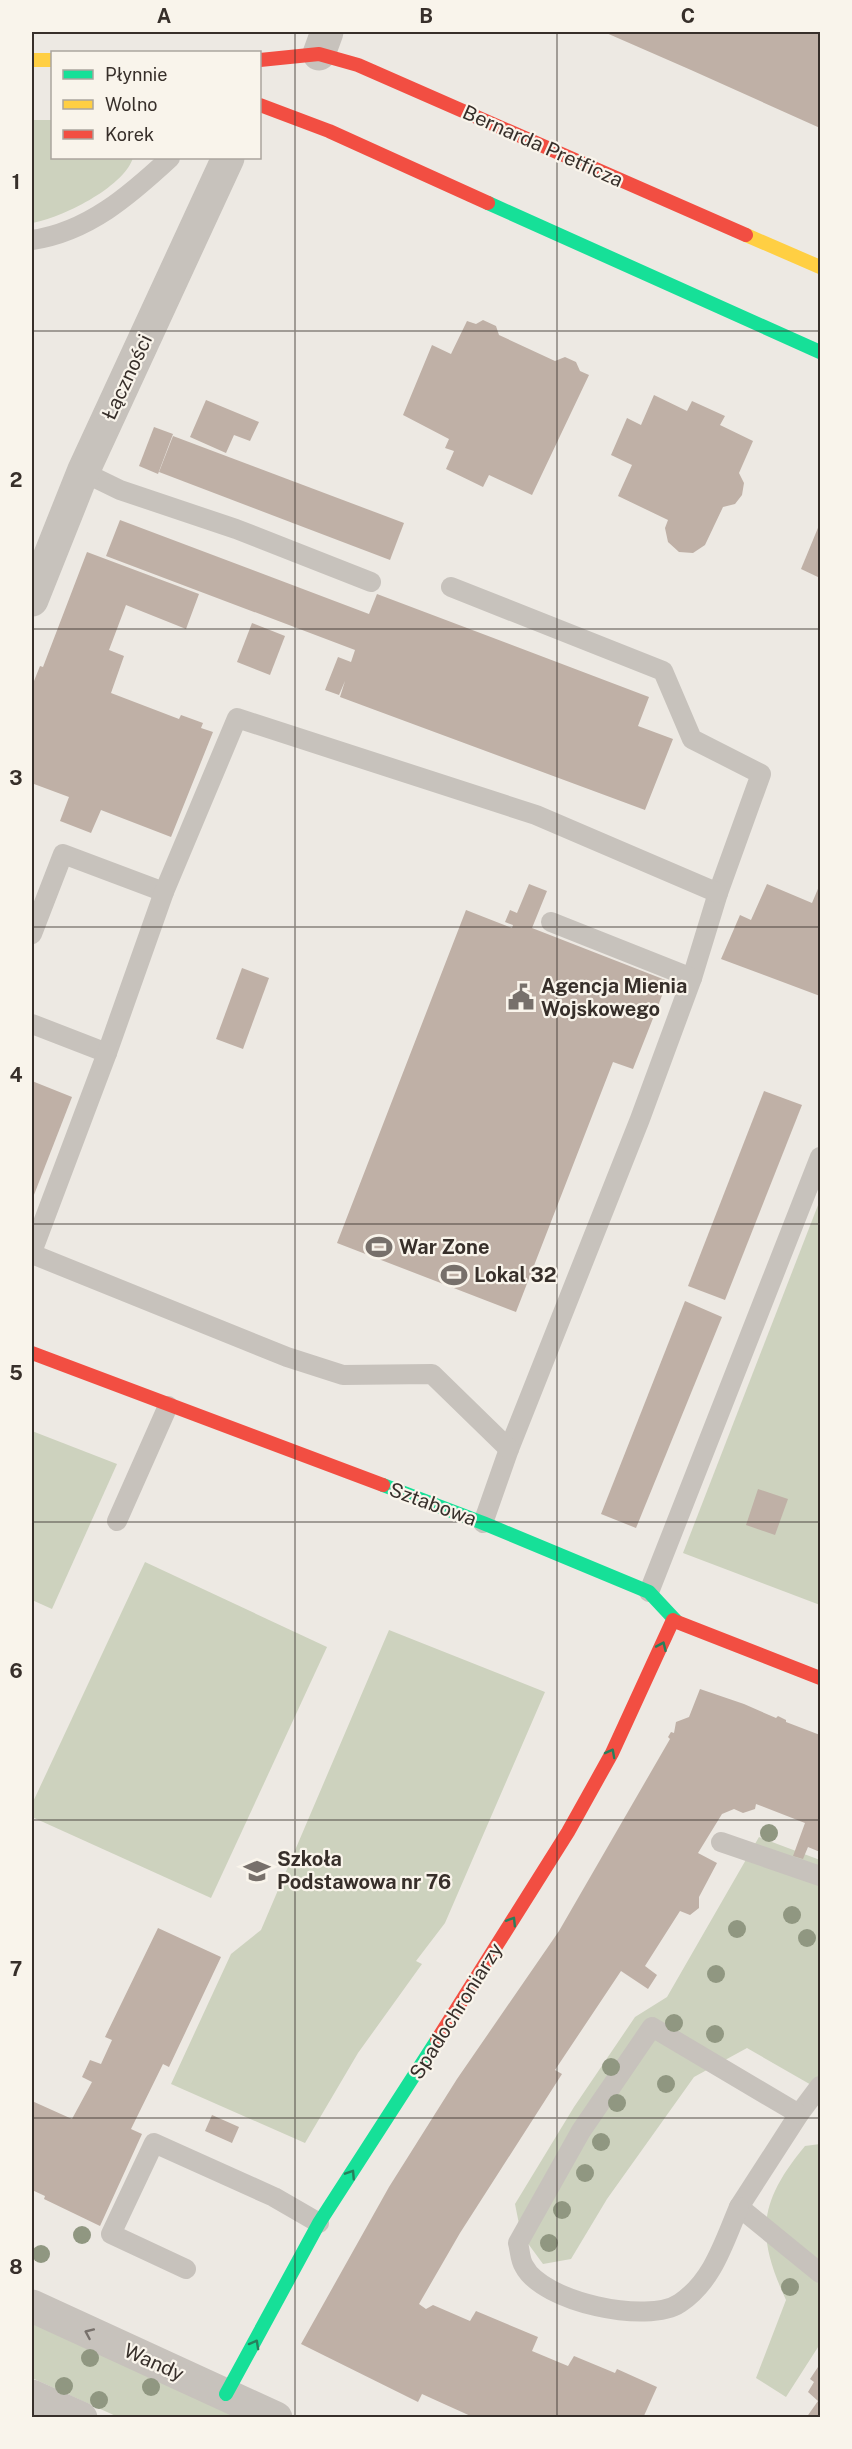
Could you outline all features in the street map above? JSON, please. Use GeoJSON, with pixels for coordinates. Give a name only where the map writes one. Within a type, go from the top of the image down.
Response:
{"type":"FeatureCollection","features":[{"type":"Feature","properties":{"kind":"street","name":"Bernarda Pretficza"},"geometry":{"type":"LineString","coordinates":[[261,64],[323,43],[358,65],[820,267]]}},
{"type":"Feature","properties":{"kind":"street"},"geometry":{"type":"LineString","coordinates":[[32,60],[51,60]]}},
{"type":"Feature","properties":{"kind":"street"},"geometry":{"type":"LineString","coordinates":[[261,105],[329,131],[820,352]]}},
{"type":"Feature","properties":{"kind":"street","name":"Łączności"},"geometry":{"type":"LineString","coordinates":[[32,600],[83,472],[228,159]]}},
{"type":"Feature","properties":{"kind":"street","name":"Sztabowa"},"geometry":{"type":"LineString","coordinates":[[32,1353],[483,1523],[649,1592],[673,1620],[820,1678]]}},
{"type":"Feature","properties":{"kind":"street","name":"Spadochroniarzy"},"geometry":{"type":"LineString","coordinates":[[226,2394],[319,2223],[457,2011],[568,1832],[612,1753],[673,1620]]}},
{"type":"Feature","properties":{"kind":"street","name":"Wandy"},"geometry":{"type":"LineString","coordinates":[[32,2306],[276,2418]]}},
{"type":"Feature","properties":{"kind":"street"},"geometry":{"type":"LineString","coordinates":[[32,2396],[81,2418]]}},
{"type":"Feature","properties":{"kind":"lane"},"geometry":{"type":"LineString","coordinates":[[32,240],[55,237],[108,211],[169,159]]}},
{"type":"Feature","properties":{"kind":"lane"},"geometry":{"type":"LineString","coordinates":[[83,472],[120,490],[236,529],[371,582]]}},
{"type":"Feature","properties":{"kind":"lane"},"geometry":{"type":"LineString","coordinates":[[451,587],[663,671],[692,739],[761,774],[718,893],[692,978],[640,1119],[509,1449],[483,1523]]}},
{"type":"Feature","properties":{"kind":"lane"},"geometry":{"type":"LineString","coordinates":[[509,1449],[432,1374],[343,1375],[286,1357],[32,1253],[164,892],[237,718],[536,815],[718,893]]}},
{"type":"Feature","properties":{"kind":"lane"},"geometry":{"type":"LineString","coordinates":[[32,934],[63,854],[164,892]]}},
{"type":"Feature","properties":{"kind":"lane"},"geometry":{"type":"LineString","coordinates":[[551,922],[692,978]]}},
{"type":"Feature","properties":{"kind":"lane"},"geometry":{"type":"LineString","coordinates":[[32,1024],[107,1053]]}},
{"type":"Feature","properties":{"kind":"lane"},"geometry":{"type":"LineString","coordinates":[[649,1592],[820,1157]]}},
{"type":"Feature","properties":{"kind":"lane"},"geometry":{"type":"LineString","coordinates":[[117,1521],[168,1406]]}},
{"type":"Feature","properties":{"kind":"lane"},"geometry":{"type":"LineString","coordinates":[[721,1842],[820,1876]]}},
{"type":"Feature","properties":{"kind":"lane"},"geometry":{"type":"LineString","coordinates":[[799,2114],[652,2027],[581,2131],[518,2243],[524,2267],[543,2285],[597,2308],[663,2310],[678,2305],[710,2275],[739,2207],[799,2114],[820,2086]]}},
{"type":"Feature","properties":{"kind":"lane"},"geometry":{"type":"LineString","coordinates":[[186,2269],[111,2234],[154,2143],[274,2197],[319,2223]]}},
{"type":"Feature","properties":{"kind":"lane"},"geometry":{"type":"LineString","coordinates":[[739,2207],[820,2273]]}},
{"type":"Feature","properties":{"kind":"green space"},"geometry":{"type":"Polygon","coordinates":[[[32,120],[51,120],[51,159],[132,159],[117,180],[90,200],[59,215],[32,223],[32,120]]]}},
{"type":"Feature","properties":{"kind":"green space"},"geometry":{"type":"Polygon","coordinates":[[[820,1200],[820,1605],[683,1553],[820,1200]]]}},
{"type":"Feature","properties":{"kind":"green space"},"geometry":{"type":"Polygon","coordinates":[[[32,1431],[117,1464],[52,1609],[32,1600],[32,1431]]]}},
{"type":"Feature","properties":{"kind":"green space"},"geometry":{"type":"Polygon","coordinates":[[[145,1562],[327,1647],[211,1898],[32,1817],[32,1804],[145,1562]]]}},
{"type":"Feature","properties":{"kind":"green space"},"geometry":{"type":"Polygon","coordinates":[[[389,1630],[545,1692],[445,1923],[416,1961],[422,1964],[358,2053],[305,2143],[171,2084],[231,1954],[261,1930],[389,1630]]]}},
{"type":"Feature","properties":{"kind":"green space"},"geometry":{"type":"Polygon","coordinates":[[[759,1837],[820,1860],[820,2090],[747,2048],[694,2077],[607,2199],[571,2259],[543,2264],[521,2234],[515,2204],[574,2107],[635,2017],[667,1997],[759,1837]]]}},
{"type":"Feature","properties":{"kind":"green space"},"geometry":{"type":"Polygon","coordinates":[[[820,2144],[820,2344],[786,2397],[756,2378],[786,2300],[770,2257],[766,2238],[767,2220],[770,2203],[789,2166],[805,2146],[820,2144]]]}},
{"type":"Feature","properties":{"kind":"green space"},"geometry":{"type":"Polygon","coordinates":[[[32,2321],[245,2417],[118,2417],[32,2378],[32,2321]]]}},
{"type":"Feature","properties":{"kind":"building"},"geometry":{"type":"Polygon","coordinates":[[[604,32],[820,32],[820,128],[691,70],[604,32]]]}},
{"type":"Feature","properties":{"kind":"building"},"geometry":{"type":"Polygon","coordinates":[[[483,320],[496,326],[499,335],[555,361],[565,357],[576,362],[580,371],[589,375],[532,495],[489,475],[483,487],[446,469],[454,451],[445,448],[449,439],[403,415],[432,345],[451,354],[467,321],[476,324],[483,320]]]}},
{"type":"Feature","properties":{"kind":"building"},"geometry":{"type":"Polygon","coordinates":[[[654,395],[687,411],[692,401],[725,416],[720,425],[753,441],[739,473],[744,483],[742,495],[735,504],[723,507],[705,545],[693,553],[679,552],[668,542],[665,528],[668,520],[618,496],[632,465],[611,455],[627,418],[641,425],[654,395]]]}},
{"type":"Feature","properties":{"kind":"building"},"geometry":{"type":"Polygon","coordinates":[[[206,400],[259,422],[250,441],[234,435],[226,453],[190,437],[206,400]]]}},
{"type":"Feature","properties":{"kind":"building"},"geometry":{"type":"Polygon","coordinates":[[[154,427],[173,434],[158,474],[139,466],[154,427]]]}},
{"type":"Feature","properties":{"kind":"building"},"geometry":{"type":"Polygon","coordinates":[[[173,436],[404,523],[390,560],[159,472],[173,436]]]}},
{"type":"Feature","properties":{"kind":"building"},"geometry":{"type":"Polygon","coordinates":[[[120,520],[369,614],[377,594],[649,697],[638,726],[673,739],[645,810],[340,697],[345,681],[339,695],[325,690],[338,657],[351,662],[355,650],[106,556],[120,520]]]}},
{"type":"Feature","properties":{"kind":"building"},"geometry":{"type":"Polygon","coordinates":[[[820,523],[820,578],[801,569],[820,523]]]}},
{"type":"Feature","properties":{"kind":"building"},"geometry":{"type":"Polygon","coordinates":[[[87,552],[199,594],[186,629],[126,605],[109,650],[124,656],[111,693],[179,719],[181,715],[203,723],[201,728],[213,732],[171,837],[101,810],[91,833],[60,821],[69,797],[34,784],[32,790],[32,686],[40,666],[43,667],[87,552]]]}},
{"type":"Feature","properties":{"kind":"building"},"geometry":{"type":"Polygon","coordinates":[[[252,623],[285,636],[270,675],[237,662],[252,623]]]}},
{"type":"Feature","properties":{"kind":"building"},"geometry":{"type":"Polygon","coordinates":[[[529,884],[547,891],[532,928],[668,981],[666,986],[661,984],[658,991],[663,993],[633,1069],[613,1062],[516,1312],[337,1243],[466,910],[512,928],[513,925],[505,922],[510,910],[517,913],[529,884]]]}},
{"type":"Feature","properties":{"kind":"building"},"geometry":{"type":"Polygon","coordinates":[[[767,884],[812,903],[820,884],[820,996],[721,959],[740,915],[751,920],[767,884]]]}},
{"type":"Feature","properties":{"kind":"building"},"geometry":{"type":"Polygon","coordinates":[[[242,968],[269,978],[243,1049],[216,1039],[242,968]]]}},
{"type":"Feature","properties":{"kind":"building"},"geometry":{"type":"Polygon","coordinates":[[[32,1081],[72,1097],[32,1200],[32,1081]]]}},
{"type":"Feature","properties":{"kind":"building"},"geometry":{"type":"Polygon","coordinates":[[[764,1091],[802,1105],[725,1300],[688,1286],[764,1091]]]}},
{"type":"Feature","properties":{"kind":"building"},"geometry":{"type":"Polygon","coordinates":[[[685,1301],[722,1317],[636,1528],[601,1514],[685,1301]]]}},
{"type":"Feature","properties":{"kind":"building"},"geometry":{"type":"Polygon","coordinates":[[[758,1489],[788,1499],[775,1535],[746,1525],[758,1489]]]}},
{"type":"Feature","properties":{"kind":"building"},"geometry":{"type":"Polygon","coordinates":[[[700,1689],[776,1718],[778,1716],[786,1722],[820,1735],[820,1852],[808,1847],[803,1859],[793,1856],[805,1823],[756,1804],[755,1809],[743,1813],[734,1809],[722,1814],[698,1853],[717,1863],[699,1897],[699,1908],[690,1915],[680,1911],[645,1966],[657,1975],[648,1989],[621,1971],[555,2070],[562,2074],[460,2233],[419,2304],[426,2309],[433,2305],[470,2321],[476,2311],[538,2337],[532,2351],[568,2366],[574,2356],[615,2373],[617,2369],[657,2387],[643,2418],[475,2418],[422,2394],[418,2402],[301,2344],[389,2187],[457,2079],[559,1931],[670,1739],[668,1737],[671,1732],[674,1733],[676,1722],[689,1717],[700,1689]]]}},
{"type":"Feature","properties":{"kind":"building"},"geometry":{"type":"Polygon","coordinates":[[[158,1928],[221,1957],[169,2067],[163,2064],[131,2129],[142,2134],[100,2226],[44,2199],[45,2196],[32,2190],[32,2101],[72,2119],[92,2082],[82,2077],[90,2060],[101,2064],[112,2040],[105,2037],[158,1928]]]}},
{"type":"Feature","properties":{"kind":"building"},"geometry":{"type":"Polygon","coordinates":[[[212,2115],[239,2127],[232,2143],[205,2131],[212,2115]]]}},
{"type":"Feature","properties":{"kind":"building"},"geometry":{"type":"Polygon","coordinates":[[[820,2364],[820,2418],[806,2418],[818,2401],[808,2392],[814,2382],[810,2379],[820,2364]]]}},
{"type":"Feature","properties":{"kind":"traffic: fast"},"geometry":{"type":"LineString","coordinates":[[488,203],[820,352]]}},
{"type":"Feature","properties":{"kind":"traffic: fast"},"geometry":{"type":"LineString","coordinates":[[383,1485],[483,1523],[649,1592],[677,1622]]}},
{"type":"Feature","properties":{"kind":"traffic: fast"},"geometry":{"type":"LineString","coordinates":[[226,2394],[319,2223],[437,2040]]}},
{"type":"Feature","properties":{"kind":"traffic: slow"},"geometry":{"type":"LineString","coordinates":[[32,60],[51,60]]}},
{"type":"Feature","properties":{"kind":"traffic: slow"},"geometry":{"type":"LineString","coordinates":[[746,235],[820,267]]}},
{"type":"Feature","properties":{"kind":"traffic: jam"},"geometry":{"type":"LineString","coordinates":[[261,60],[319,54],[358,65],[746,235]]}},
{"type":"Feature","properties":{"kind":"traffic: jam"},"geometry":{"type":"LineString","coordinates":[[261,105],[329,131],[488,203]]}},
{"type":"Feature","properties":{"kind":"traffic: jam"},"geometry":{"type":"LineString","coordinates":[[32,1353],[383,1485]]}},
{"type":"Feature","properties":{"kind":"traffic: jam"},"geometry":{"type":"LineString","coordinates":[[437,2040],[568,1832],[612,1753],[673,1620]]}},
{"type":"Feature","properties":{"kind":"traffic: jam"},"geometry":{"type":"LineString","coordinates":[[677,1622],[820,1678]]}},
{"type":"Feature","properties":{"kind":"place","name":"Agencja Mienia Wojskowego"},"geometry":{"type":"Point","coordinates":[521,997]}},
{"type":"Feature","properties":{"kind":"place","name":"War Zone"},"geometry":{"type":"Point","coordinates":[379,1247]}},
{"type":"Feature","properties":{"kind":"place","name":"Lokal 32"},"geometry":{"type":"Point","coordinates":[454,1275]}},
{"type":"Feature","properties":{"kind":"place","name":"Szkoła Podstawowa nr 76"},"geometry":{"type":"Point","coordinates":[257,1871]}}]}
